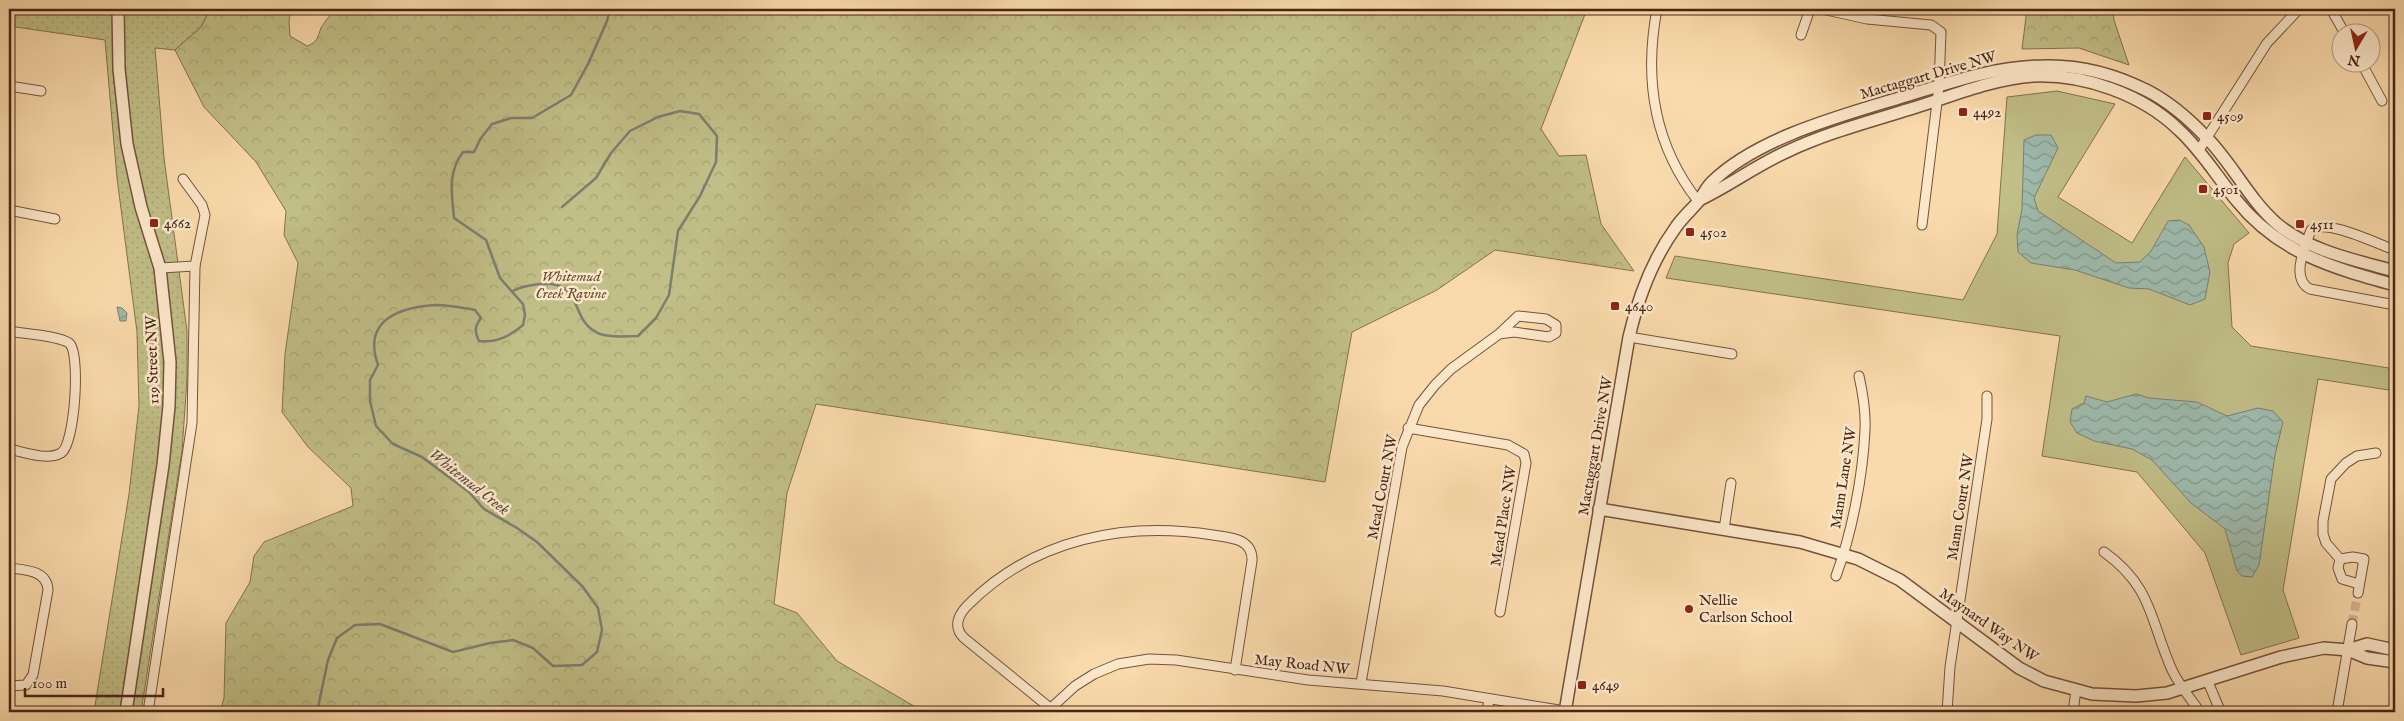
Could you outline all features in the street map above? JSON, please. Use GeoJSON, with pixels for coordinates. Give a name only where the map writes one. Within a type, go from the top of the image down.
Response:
{"type":"FeatureCollection","features":[{"type":"Feature","properties":{"kind":"street","name":"119 Street NW"},"geometry":{"type":"LineString","coordinates":[[118,9],[120,78],[127,144],[141,207],[160,268],[169,345],[167,433],[126,712]]}},
{"type":"Feature","properties":{"kind":"street"},"geometry":{"type":"LineString","coordinates":[[1656,9],[1650,61],[1656,113],[1673,164],[1698,201]]}},
{"type":"Feature","properties":{"kind":"street"},"geometry":{"type":"LineString","coordinates":[[1801,35],[1810,9]]}},
{"type":"Feature","properties":{"kind":"street"},"geometry":{"type":"LineString","coordinates":[[1822,9],[1867,19],[1932,25],[1939,29],[1942,35],[1938,100],[1922,225]]}},
{"type":"Feature","properties":{"kind":"street"},"geometry":{"type":"LineString","coordinates":[[2199,150],[2267,43],[2299,9]]}},
{"type":"Feature","properties":{"kind":"street"},"geometry":{"type":"LineString","coordinates":[[2331,9],[2338,22]]}},
{"type":"Feature","properties":{"kind":"street","name":"Mactaggart Drive NW"},"geometry":{"type":"LineString","coordinates":[[1565,712],[1629,337],[1638,302],[1655,260],[1674,229],[1713,181],[1727,170],[1779,140],[1838,117],[1939,86],[2014,67],[2058,66],[2084,69],[2112,76],[2146,90],[2176,109],[2207,137],[2257,204],[2278,224],[2306,243],[2340,256],[2395,271]]}},
{"type":"Feature","properties":{"kind":"street"},"geometry":{"type":"LineString","coordinates":[[2366,72],[2382,101]]}},
{"type":"Feature","properties":{"kind":"street","name":"Mactaggart Drive NW"},"geometry":{"type":"LineString","coordinates":[[1698,201],[1722,190],[1770,159],[1810,141],[1938,100],[1987,85],[2032,76],[2077,80],[2108,88],[2139,102],[2166,119],[2199,150],[2236,200],[2254,221],[2274,238],[2304,255],[2347,272],[2395,285]]}},
{"type":"Feature","properties":{"kind":"street"},"geometry":{"type":"LineString","coordinates":[[9,86],[40,91]]}},
{"type":"Feature","properties":{"kind":"street"},"geometry":{"type":"LineString","coordinates":[[148,712],[189,452],[193,401],[195,266],[205,215],[202,205],[183,179]]}},
{"type":"Feature","properties":{"kind":"street"},"geometry":{"type":"LineString","coordinates":[[9,210],[55,219]]}},
{"type":"Feature","properties":{"kind":"street"},"geometry":{"type":"LineString","coordinates":[[2395,250],[2328,226],[2316,226],[2311,230],[2306,243],[2300,268],[2300,278],[2305,287],[2310,290],[2395,305]]}},
{"type":"Feature","properties":{"kind":"street"},"geometry":{"type":"LineString","coordinates":[[160,268],[195,266]]}},
{"type":"Feature","properties":{"kind":"street","name":"Mead Court NW"},"geometry":{"type":"LineString","coordinates":[[1361,683],[1402,447],[1408,428],[1419,406],[1435,384],[1499,334],[1518,316],[1546,319],[1556,325],[1556,333],[1549,337],[1514,332],[1499,334]]}},
{"type":"Feature","properties":{"kind":"street"},"geometry":{"type":"LineString","coordinates":[[9,331],[60,340],[71,345],[75,356],[74,407],[70,438],[64,452],[48,456],[9,449]]}},
{"type":"Feature","properties":{"kind":"street"},"geometry":{"type":"LineString","coordinates":[[1629,337],[1732,354]]}},
{"type":"Feature","properties":{"kind":"street","name":"Mann Lane NW"},"geometry":{"type":"LineString","coordinates":[[1844,554],[1858,485],[1865,430],[1864,405],[1859,376]]}},
{"type":"Feature","properties":{"kind":"street","name":"Mann Court NW"},"geometry":{"type":"LineString","coordinates":[[1947,712],[1950,667],[1956,623],[1987,419],[1987,396]]}},
{"type":"Feature","properties":{"kind":"street","name":"Mead Place NW"},"geometry":{"type":"LineString","coordinates":[[1408,428],[1508,445],[1524,454],[1526,463],[1500,612]]}},
{"type":"Feature","properties":{"kind":"street"},"geometry":{"type":"LineString","coordinates":[[2340,559],[2326,543],[2323,534],[2323,521],[2331,479],[2346,463],[2357,456],[2376,452]]}},
{"type":"Feature","properties":{"kind":"street"},"geometry":{"type":"LineString","coordinates":[[1724,530],[1731,483]]}},
{"type":"Feature","properties":{"kind":"street","name":"Maynard Way NW"},"geometry":{"type":"LineString","coordinates":[[1599,509],[1800,542],[1844,554],[1900,580],[2019,668],[2044,680],[2076,690],[2108,696],[2151,696],[2184,689],[2310,650],[2324,648],[2348,650],[2367,658],[2395,662]]}},
{"type":"Feature","properties":{"kind":"street"},"geometry":{"type":"LineString","coordinates":[[1052,710],[964,638],[958,628],[958,617],[975,597],[1011,570],[1053,549],[1101,535],[1136,530],[1174,530],[1234,538],[1247,544],[1252,553],[1252,560],[1235,670]]}},
{"type":"Feature","properties":{"kind":"street"},"geometry":{"type":"LineString","coordinates":[[2104,552],[2122,566],[2143,592],[2153,614],[2172,670],[2200,712]]}},
{"type":"Feature","properties":{"kind":"street"},"geometry":{"type":"LineString","coordinates":[[1836,576],[1844,554]]}},
{"type":"Feature","properties":{"kind":"street"},"geometry":{"type":"LineString","coordinates":[[2353,557],[2364,559],[2358,588],[2342,579],[2338,568],[2340,559],[2353,557]]}},
{"type":"Feature","properties":{"kind":"street"},"geometry":{"type":"LineString","coordinates":[[9,568],[36,573],[46,580],[48,590],[35,669],[29,683],[21,687],[9,686]]}},
{"type":"Feature","properties":{"kind":"street"},"geometry":{"type":"LineString","coordinates":[[2337,712],[2352,624]]}},
{"type":"Feature","properties":{"kind":"street","name":"Maynard Way NW"},"geometry":{"type":"LineString","coordinates":[[2348,650],[2368,644],[2395,650]]}},
{"type":"Feature","properties":{"kind":"street","name":"May Road NW"},"geometry":{"type":"LineString","coordinates":[[1052,710],[1083,680],[1105,669],[1127,662],[1164,659],[1308,680],[1425,689],[1565,712]]}},
{"type":"Feature","properties":{"kind":"street"},"geometry":{"type":"LineString","coordinates":[[2208,682],[2219,708],[2218,712]]}},
{"type":"Feature","properties":{"kind":"street"},"geometry":{"type":"LineString","coordinates":[[2073,712],[2076,690]]}},
{"type":"Feature","properties":{"kind":"street"},"geometry":{"type":"LineString","coordinates":[[1486,712],[1489,698]]}},
{"type":"Feature","properties":{"kind":"green space"},"geometry":{"type":"Polygon","coordinates":[[[9,9],[210,9],[201,27],[175,50],[155,48],[164,158],[187,331],[187,379],[182,451],[141,712],[94,712],[129,494],[139,406],[137,332],[117,178],[105,40],[9,26],[9,9]]]}},
{"type":"Feature","properties":{"kind":"green space","name":"Whitemud Creek Ravine"},"geometry":{"type":"Polygon","coordinates":[[[210,9],[291,9],[289,21],[290,36],[307,46],[315,41],[324,23],[337,9],[1587,9],[1541,129],[1559,156],[1586,155],[1601,224],[1634,271],[1495,250],[1437,290],[1352,332],[1325,482],[816,404],[787,493],[774,604],[797,613],[837,661],[924,712],[220,712],[224,698],[226,623],[250,582],[254,556],[264,542],[353,506],[351,488],[308,447],[282,412],[285,354],[298,263],[284,235],[286,211],[256,162],[204,107],[175,50],[201,27],[210,9]]]}},
{"type":"Feature","properties":{"kind":"green space"},"geometry":{"type":"Polygon","coordinates":[[[2027,9],[2113,9],[2114,20],[2129,65],[2079,48],[2022,49],[2027,9]]]}},
{"type":"Feature","properties":{"kind":"green space"},"geometry":{"type":"Polygon","coordinates":[[[2057,91],[2115,104],[2058,197],[2132,243],[2185,157],[2249,233],[2234,244],[2228,263],[2232,327],[2251,346],[2395,369],[2395,391],[2318,379],[2283,590],[2299,638],[2241,655],[2205,553],[2137,472],[2042,456],[2060,336],[1666,278],[1675,256],[1963,300],[1997,234],[2007,97],[2057,91]]]}},
{"type":"Feature","properties":{"kind":"water"},"geometry":{"type":"Polygon","coordinates":[[[2036,135],[2051,135],[2058,148],[2034,198],[2038,211],[2116,263],[2140,262],[2151,251],[2168,221],[2179,220],[2189,225],[2204,247],[2210,272],[2205,299],[2190,305],[2149,289],[2129,288],[2075,270],[2031,263],[2018,252],[2017,235],[2022,209],[2024,140],[2036,135]]]}},
{"type":"Feature","properties":{"kind":"water"},"geometry":{"type":"Polygon","coordinates":[[[117,307],[122,308],[127,313],[126,321],[120,321],[117,307]]]}},
{"type":"Feature","properties":{"kind":"water"},"geometry":{"type":"Polygon","coordinates":[[[2136,394],[2149,398],[2197,402],[2227,416],[2258,408],[2273,411],[2283,422],[2275,455],[2259,565],[2252,577],[2242,576],[2237,571],[2225,529],[2191,503],[2152,460],[2132,449],[2094,441],[2077,433],[2070,422],[2072,409],[2084,403],[2086,396],[2107,402],[2136,394]]]}},
{"type":"Feature","properties":{"kind":"waterway","name":"Whitemud Creek"},"geometry":{"type":"LineString","coordinates":[[317,712],[328,660],[337,638],[355,625],[380,624],[453,652],[490,643],[513,640],[533,648],[553,666],[582,665],[597,652],[602,630],[598,608],[583,587],[537,542],[484,509],[469,492],[422,457],[393,444],[376,426],[370,401],[370,380],[378,365],[374,350],[375,337],[387,319],[397,313],[423,306],[437,305],[475,310],[481,318],[476,329],[479,341],[492,341],[503,338],[523,325],[525,315],[523,304],[500,278],[486,240],[454,218],[452,184],[455,168],[463,152],[474,152],[481,138],[492,124],[511,118],[532,118],[571,95],[588,64],[607,21],[610,9]]}},
{"type":"Feature","properties":{"kind":"waterway"},"geometry":{"type":"LineString","coordinates":[[513,291],[529,285],[554,284],[564,288],[571,295],[583,320],[590,328],[604,335],[638,336],[656,318],[669,295],[678,231],[700,196],[716,162],[717,136],[699,114],[680,111],[658,117],[630,131],[611,153],[596,178],[562,207]]}},
{"type":"Feature","properties":{"kind":"tunnel"},"geometry":{"type":"LineString","coordinates":[[2352,624],[2358,593]]}},
{"type":"Feature","properties":{"kind":"place","name":"4492"},"geometry":{"type":"Point","coordinates":[1963,112]}},
{"type":"Feature","properties":{"kind":"place","name":"4509"},"geometry":{"type":"Point","coordinates":[2207,116]}},
{"type":"Feature","properties":{"kind":"place","name":"4501"},"geometry":{"type":"Point","coordinates":[2203,189]}},
{"type":"Feature","properties":{"kind":"place","name":"4662"},"geometry":{"type":"Point","coordinates":[154,223]}},
{"type":"Feature","properties":{"kind":"place","name":"4511"},"geometry":{"type":"Point","coordinates":[2300,224]}},
{"type":"Feature","properties":{"kind":"place","name":"4502"},"geometry":{"type":"Point","coordinates":[1690,232]}},
{"type":"Feature","properties":{"kind":"place","name":"4640"},"geometry":{"type":"Point","coordinates":[1615,306]}},
{"type":"Feature","properties":{"kind":"place","name":"Nellie Carlson School"},"geometry":{"type":"Point","coordinates":[1689,609]}},
{"type":"Feature","properties":{"kind":"place","name":"4649"},"geometry":{"type":"Point","coordinates":[1582,685]}}]}
